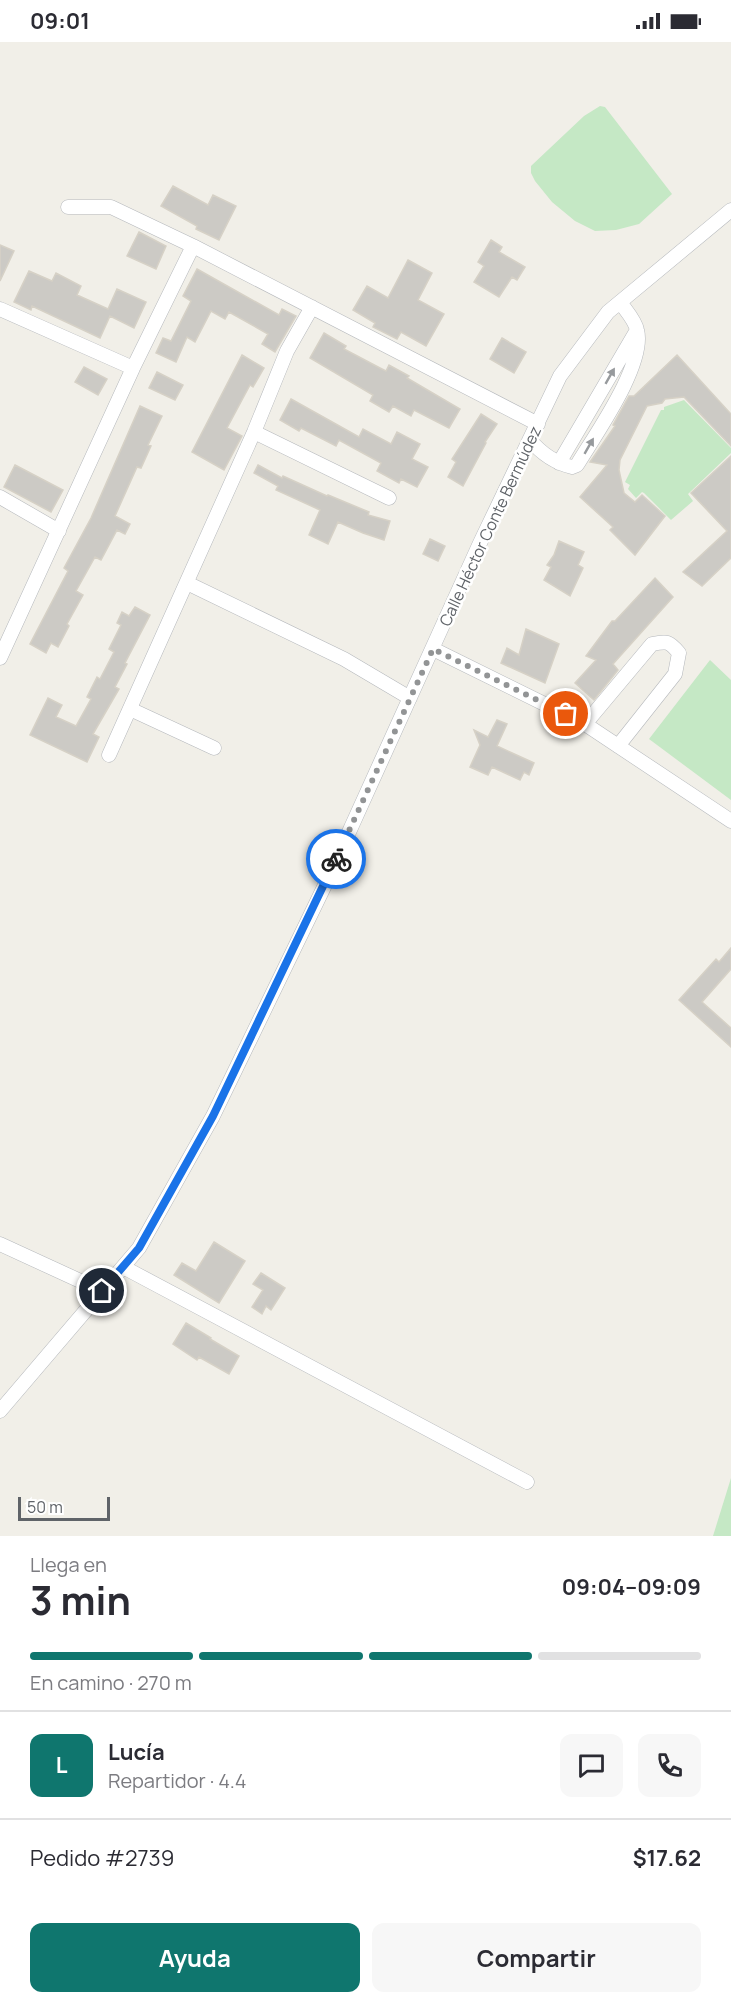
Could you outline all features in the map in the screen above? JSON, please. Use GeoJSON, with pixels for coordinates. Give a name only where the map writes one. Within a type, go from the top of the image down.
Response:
{"type":"FeatureCollection","features":[{"type":"Feature","properties":{"kind":"street"},"geometry":{"type":"LineString","coordinates":[[68,207],[111,207],[193,246],[538,424]]}},
{"type":"Feature","properties":{"kind":"street","name":"Calle Héctor Conte Bermúdez"},"geometry":{"type":"LineString","coordinates":[[0,1411],[139,1248],[213,1116],[325,885],[480,543],[560,376],[608,312],[731,210]]}},
{"type":"Feature","properties":{"kind":"street"},"geometry":{"type":"LineString","coordinates":[[1,655],[133,368],[193,246]]}},
{"type":"Feature","properties":{"kind":"street"},"geometry":{"type":"LineString","coordinates":[[530,440],[541,452],[559,463],[570,467],[576,466],[633,367],[638,347],[637,330],[620,302]]}},
{"type":"Feature","properties":{"kind":"street"},"geometry":{"type":"LineString","coordinates":[[109,755],[288,351],[312,307]]}},
{"type":"Feature","properties":{"kind":"street"},"geometry":{"type":"LineString","coordinates":[[0,309],[133,368]]}},
{"type":"Feature","properties":{"kind":"street"},"geometry":{"type":"LineString","coordinates":[[254,432],[389,498]]}},
{"type":"Feature","properties":{"kind":"street"},"geometry":{"type":"LineString","coordinates":[[0,497],[59,531]]}},
{"type":"Feature","properties":{"kind":"street"},"geometry":{"type":"LineString","coordinates":[[187,583],[344,659],[410,698]]}},
{"type":"Feature","properties":{"kind":"street"},"geometry":{"type":"LineString","coordinates":[[585,724],[652,644],[663,641],[671,643],[679,653],[675,674],[618,746]]}},
{"type":"Feature","properties":{"kind":"street"},"geometry":{"type":"LineString","coordinates":[[433,649],[585,724],[731,821]]}},
{"type":"Feature","properties":{"kind":"street"},"geometry":{"type":"LineString","coordinates":[[130,708],[214,748]]}},
{"type":"Feature","properties":{"kind":"street"},"geometry":{"type":"LineString","coordinates":[[0,1244],[102,1291]]}},
{"type":"Feature","properties":{"kind":"street"},"geometry":{"type":"LineString","coordinates":[[123,1267],[527,1482]]}},
{"type":"Feature","properties":{"kind":"green space"},"geometry":{"type":"Polygon","coordinates":[[[600,106],[605,107],[672,194],[639,224],[616,230],[595,231],[575,221],[552,202],[535,181],[531,173],[531,166],[584,116],[600,106]]]}},
{"type":"Feature","properties":{"kind":"green space"},"geometry":{"type":"Polygon","coordinates":[[[684,400],[731,448],[731,453],[688,494],[693,501],[671,520],[644,493],[642,492],[636,498],[628,489],[630,485],[625,482],[661,410],[684,400]]]}},
{"type":"Feature","properties":{"kind":"green space"},"geometry":{"type":"Polygon","coordinates":[[[710,660],[731,680],[731,800],[649,739],[710,660]]]}},
{"type":"Feature","properties":{"kind":"green space"},"geometry":{"type":"Polygon","coordinates":[[[731,1478],[731,1536],[713,1536],[731,1478]]]}},
{"type":"Feature","properties":{"kind":"building"},"geometry":{"type":"Polygon","coordinates":[[[173,186],[208,205],[213,195],[236,206],[219,240],[196,229],[197,226],[161,206],[173,186]]]}},
{"type":"Feature","properties":{"kind":"building"},"geometry":{"type":"Polygon","coordinates":[[[139,232],[166,246],[156,269],[127,256],[139,232]]]}},
{"type":"Feature","properties":{"kind":"building"},"geometry":{"type":"Polygon","coordinates":[[[491,240],[502,247],[499,252],[525,267],[517,280],[512,277],[499,297],[474,282],[484,266],[478,262],[491,240]]]}},
{"type":"Feature","properties":{"kind":"building"},"geometry":{"type":"Polygon","coordinates":[[[0,245],[14,251],[0,281],[0,245]]]}},
{"type":"Feature","properties":{"kind":"building"},"geometry":{"type":"Polygon","coordinates":[[[408,260],[432,273],[418,300],[444,314],[426,346],[401,332],[397,339],[373,327],[375,323],[353,310],[367,286],[388,298],[408,260]]]}},
{"type":"Feature","properties":{"kind":"building"},"geometry":{"type":"Polygon","coordinates":[[[197,269],[279,315],[282,309],[296,316],[275,352],[262,344],[268,334],[229,312],[225,319],[211,311],[195,342],[187,337],[176,362],[156,353],[163,338],[171,341],[191,301],[183,296],[197,269]]]}},
{"type":"Feature","properties":{"kind":"building"},"geometry":{"type":"Polygon","coordinates":[[[29,271],[52,281],[56,273],[81,286],[77,295],[108,309],[117,289],[146,302],[134,328],[110,316],[100,338],[32,306],[31,310],[14,302],[29,271]]]}},
{"type":"Feature","properties":{"kind":"building"},"geometry":{"type":"Polygon","coordinates":[[[324,333],[346,346],[344,349],[386,371],[389,365],[460,409],[449,428],[414,410],[411,416],[393,406],[389,412],[370,401],[373,395],[310,358],[324,333]]]}},
{"type":"Feature","properties":{"kind":"building"},"geometry":{"type":"Polygon","coordinates":[[[502,338],[526,352],[514,373],[490,359],[502,338]]]}},
{"type":"Feature","properties":{"kind":"building"},"geometry":{"type":"Polygon","coordinates":[[[242,355],[264,368],[253,387],[250,385],[227,428],[242,436],[224,470],[192,452],[242,355]]]}},
{"type":"Feature","properties":{"kind":"building"},"geometry":{"type":"Polygon","coordinates":[[[677,355],[731,414],[731,446],[684,397],[665,399],[662,403],[647,406],[620,460],[619,470],[624,493],[635,502],[642,495],[665,516],[635,555],[610,530],[613,527],[580,497],[607,465],[590,462],[615,426],[613,425],[629,396],[634,396],[677,355]]]}},
{"type":"Feature","properties":{"kind":"building"},"geometry":{"type":"Polygon","coordinates":[[[84,367],[107,379],[98,395],[75,382],[84,367]]]}},
{"type":"Feature","properties":{"kind":"building"},"geometry":{"type":"Polygon","coordinates":[[[157,372],[183,385],[175,400],[149,388],[157,372]]]}},
{"type":"Feature","properties":{"kind":"building"},"geometry":{"type":"Polygon","coordinates":[[[291,399],[359,437],[363,429],[391,444],[397,432],[420,444],[412,459],[428,467],[417,487],[401,479],[399,483],[377,471],[381,463],[339,440],[336,446],[301,428],[299,431],[280,420],[291,399]]]}},
{"type":"Feature","properties":{"kind":"building"},"geometry":{"type":"Polygon","coordinates":[[[140,406],[162,416],[148,445],[151,446],[141,468],[137,467],[115,516],[130,524],[125,534],[117,530],[101,560],[95,557],[76,591],[83,595],[67,624],[69,626],[58,647],[51,643],[46,653],[30,644],[68,571],[64,568],[91,518],[140,406]]]}},
{"type":"Feature","properties":{"kind":"building"},"geometry":{"type":"Polygon","coordinates":[[[481,414],[497,424],[485,442],[463,486],[448,477],[456,462],[452,459],[481,414]]]}},
{"type":"Feature","properties":{"kind":"building"},"geometry":{"type":"Polygon","coordinates":[[[731,456],[731,558],[702,586],[683,572],[727,531],[691,493],[731,456]]]}},
{"type":"Feature","properties":{"kind":"building"},"geometry":{"type":"Polygon","coordinates":[[[15,465],[63,490],[51,512],[4,487],[15,465]]]}},
{"type":"Feature","properties":{"kind":"building"},"geometry":{"type":"Polygon","coordinates":[[[258,465],[282,478],[283,476],[369,512],[368,515],[390,521],[384,540],[338,522],[328,544],[309,535],[320,510],[276,490],[278,486],[254,473],[258,465]]]}},
{"type":"Feature","properties":{"kind":"building"},"geometry":{"type":"Polygon","coordinates":[[[430,539],[445,546],[438,561],[423,554],[430,539]]]}},
{"type":"Feature","properties":{"kind":"building"},"geometry":{"type":"Polygon","coordinates":[[[559,541],[584,552],[578,565],[583,568],[570,596],[544,580],[551,567],[547,565],[559,541]]]}},
{"type":"Feature","properties":{"kind":"building"},"geometry":{"type":"Polygon","coordinates":[[[655,578],[673,597],[613,664],[618,670],[594,700],[575,683],[596,660],[586,656],[612,621],[615,621],[655,578]]]}},
{"type":"Feature","properties":{"kind":"building"},"geometry":{"type":"Polygon","coordinates":[[[135,607],[150,615],[125,663],[127,664],[115,687],[119,689],[93,734],[99,737],[87,762],[30,735],[48,698],[62,705],[56,717],[76,726],[91,699],[87,697],[97,677],[100,679],[114,652],[109,649],[121,625],[117,623],[122,612],[129,616],[135,607]]]}},
{"type":"Feature","properties":{"kind":"building"},"geometry":{"type":"Polygon","coordinates":[[[526,629],[559,644],[545,683],[501,663],[507,648],[519,655],[526,629]]]}},
{"type":"Feature","properties":{"kind":"building"},"geometry":{"type":"Polygon","coordinates":[[[497,720],[507,724],[497,746],[534,763],[529,775],[524,772],[520,780],[492,767],[488,775],[470,767],[480,745],[474,730],[488,737],[497,720]]]}},
{"type":"Feature","properties":{"kind":"building"},"geometry":{"type":"Polygon","coordinates":[[[731,948],[731,969],[702,1002],[731,1028],[731,1047],[679,1000],[716,959],[719,962],[731,948]]]}},
{"type":"Feature","properties":{"kind":"building"},"geometry":{"type":"Polygon","coordinates":[[[214,1242],[245,1261],[219,1303],[174,1275],[182,1263],[196,1271],[214,1242]]]}},
{"type":"Feature","properties":{"kind":"building"},"geometry":{"type":"Polygon","coordinates":[[[261,1273],[285,1288],[271,1310],[266,1306],[262,1314],[252,1307],[263,1290],[253,1284],[261,1273]]]}},
{"type":"Feature","properties":{"kind":"building"},"geometry":{"type":"Polygon","coordinates":[[[186,1323],[239,1356],[229,1374],[199,1357],[197,1360],[173,1344],[186,1323]]]}},
{"type":"Feature","properties":{"kind":"way so far"},"geometry":{"type":"LineString","coordinates":[[336,859],[433,649],[566,714]]}},
{"type":"Feature","properties":{"kind":"route"},"geometry":{"type":"LineString","coordinates":[[102,1291],[139,1248],[213,1116],[336,859]]}}]}
